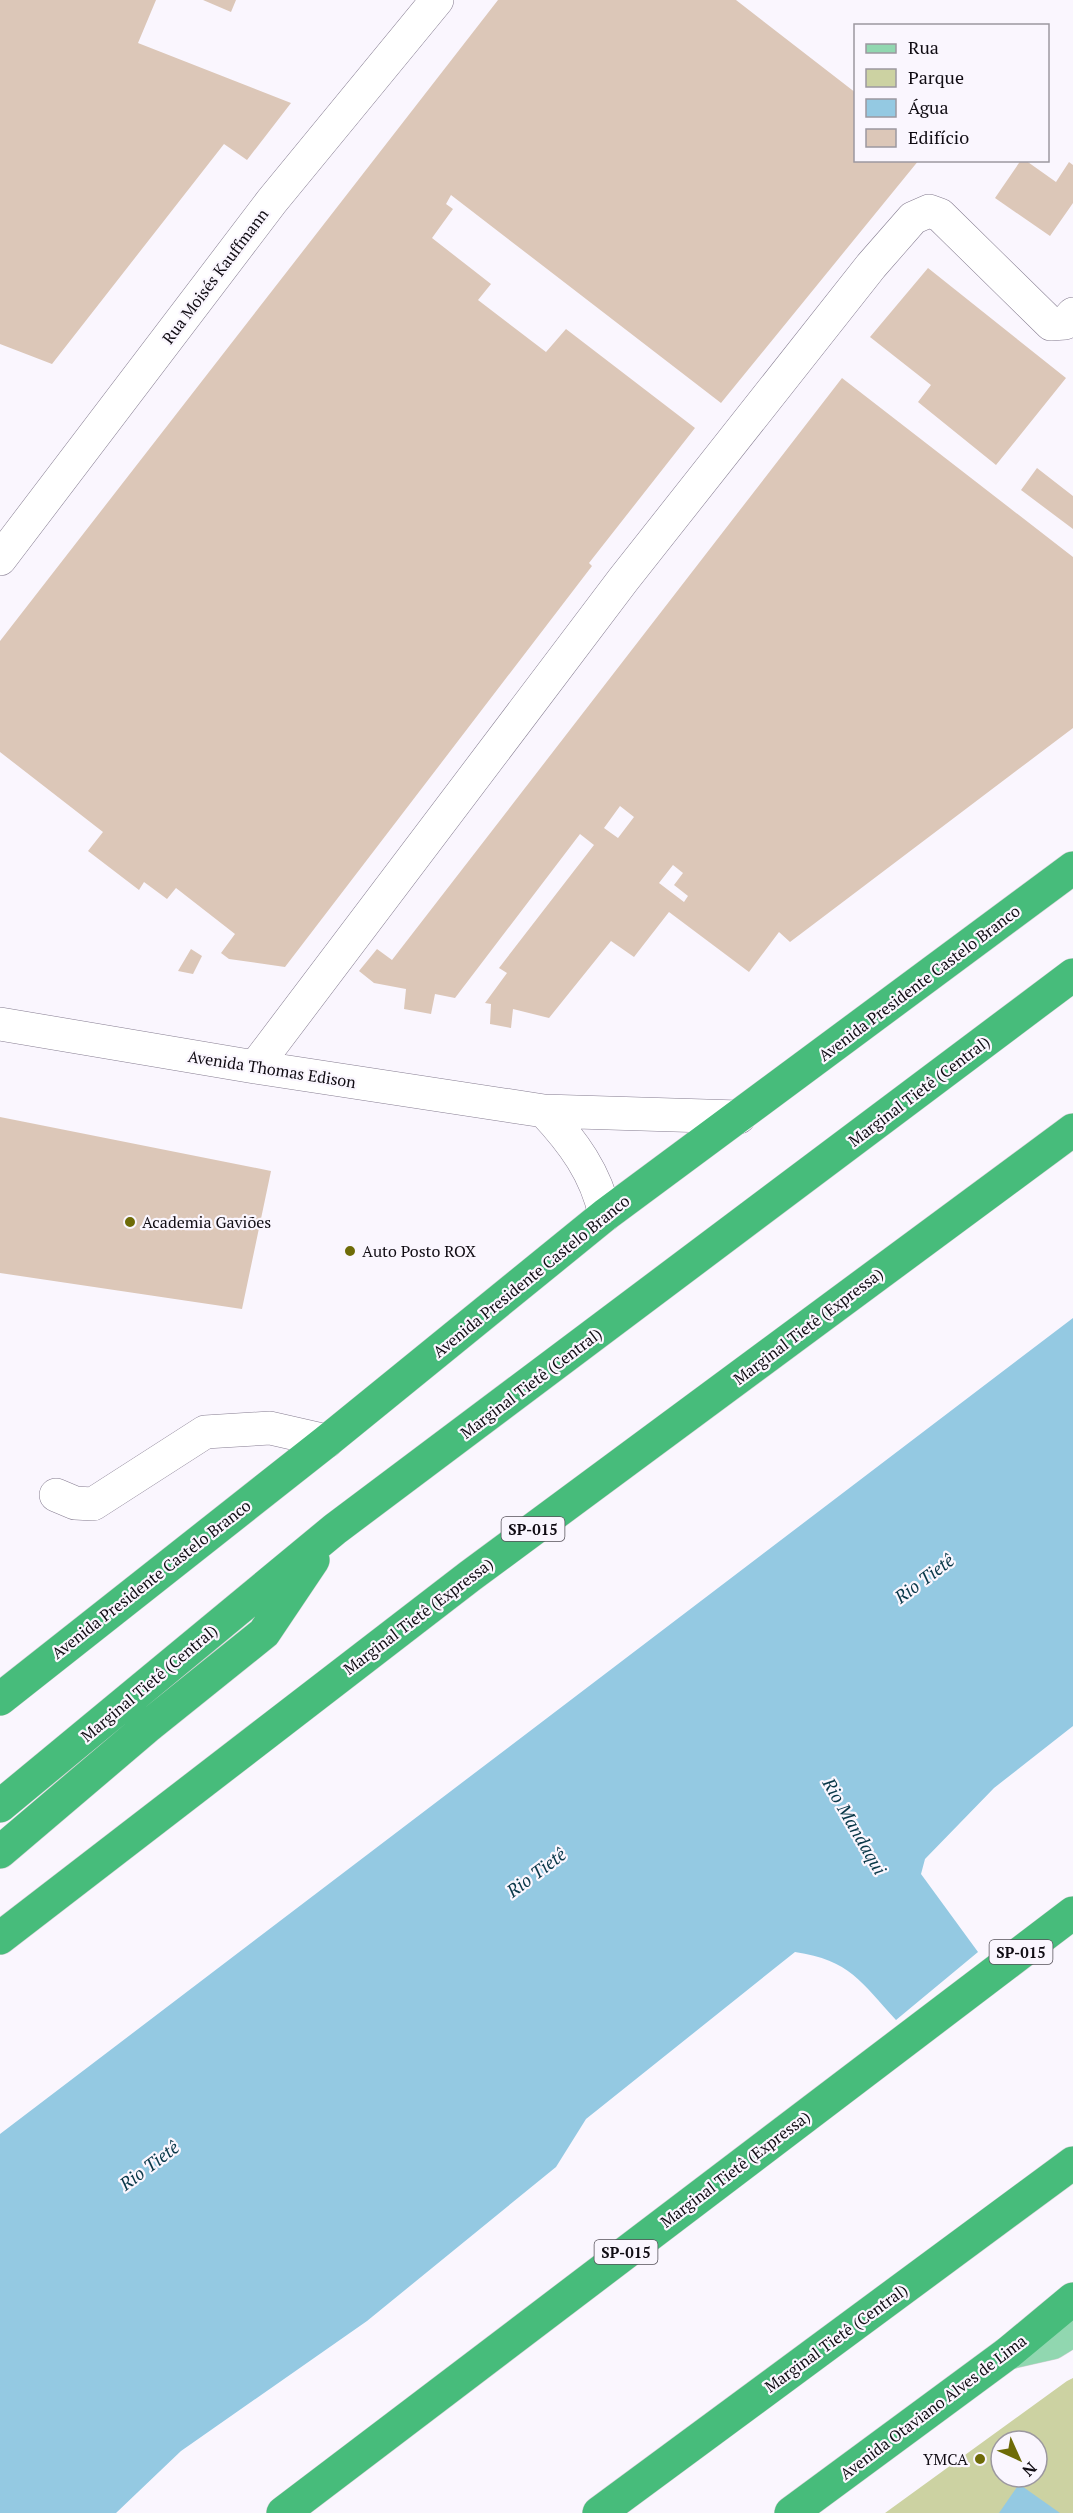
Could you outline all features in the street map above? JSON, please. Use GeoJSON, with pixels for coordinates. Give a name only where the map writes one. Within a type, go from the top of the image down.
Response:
{"type":"FeatureCollection","features":[{"type":"Feature","properties":{"kind":"highway","name":"Avenida Presidente Castelo Branco"},"geometry":{"type":"LineString","coordinates":[[0,1699],[327,1441],[605,1215],[1073,868]]}},
{"type":"Feature","properties":{"kind":"highway","name":"Marginal Tietê (Central)"},"geometry":{"type":"LineString","coordinates":[[0,1806],[334,1529],[1073,975]]}},
{"type":"Feature","properties":{"kind":"highway","name":"Marginal Tietê (Expressa)"},"geometry":{"type":"LineString","coordinates":[[0,1938],[470,1576],[1073,1130]]}},
{"type":"Feature","properties":{"kind":"highway"},"geometry":{"type":"LineString","coordinates":[[0,1852],[147,1727],[264,1633],[334,1529]]}},
{"type":"Feature","properties":{"kind":"highway","name":"Marginal Tietê (Expressa)"},"geometry":{"type":"LineString","coordinates":[[283,2513],[1073,1913]]}},
{"type":"Feature","properties":{"kind":"highway","name":"Marginal Tietê (Central)"},"geometry":{"type":"LineString","coordinates":[[599,2513],[1073,2163]]}},
{"type":"Feature","properties":{"kind":"highway","name":"Avenida Otaviano Alves de Lima"},"geometry":{"type":"LineString","coordinates":[[791,2513],[1008,2353],[1073,2299]]}},
{"type":"Feature","properties":{"kind":"main road"},"geometry":{"type":"LineString","coordinates":[[1008,2353],[1052,2343],[1073,2330]]}},
{"type":"Feature","properties":{"kind":"street","name":"Rua Moisés Kauffmann"},"geometry":{"type":"LineString","coordinates":[[0,559],[272,201],[437,0]]}},
{"type":"Feature","properties":{"kind":"street"},"geometry":{"type":"LineString","coordinates":[[255,1067],[623,580],[871,266],[913,218],[929,211],[940,215],[1051,324],[1065,322],[1073,314]]}},
{"type":"Feature","properties":{"kind":"street","name":"Avenida Thomas Edison"},"geometry":{"type":"LineString","coordinates":[[0,1024],[255,1067],[544,1111],[739,1117]]}},
{"type":"Feature","properties":{"kind":"street"},"geometry":{"type":"LineString","coordinates":[[544,1111],[572,1141],[584,1160],[595,1182],[605,1215]]}},
{"type":"Feature","properties":{"kind":"street"},"geometry":{"type":"LineString","coordinates":[[56,1495],[75,1503],[93,1504],[205,1432],[270,1428],[327,1441]]}},
{"type":"Feature","properties":{"kind":"green space","name":"YMCA"},"geometry":{"type":"Polygon","coordinates":[[[1073,2378],[1073,2513],[885,2513],[989,2438],[989,2489],[1049,2489],[1049,2429],[1001,2429],[1073,2378]]]}},
{"type":"Feature","properties":{"kind":"water"},"geometry":{"type":"Polygon","coordinates":[[[1073,1318],[1073,1726],[994,1788],[925,1859],[921,1874],[978,1952],[896,2020],[863,1984],[842,1967],[814,1956],[795,1952],[586,2119],[556,2167],[367,2321],[181,2451],[116,2513],[0,2513],[0,2134],[1073,1318]]]}},
{"type":"Feature","properties":{"kind":"water"},"geometry":{"type":"Polygon","coordinates":[[[1016,2489],[1026,2489],[1060,2513],[999,2513],[1016,2489]]]}},
{"type":"Feature","properties":{"kind":"building"},"geometry":{"type":"Polygon","coordinates":[[[0,0],[156,0],[138,43],[291,103],[247,160],[224,144],[52,364],[0,344],[0,0]]]}},
{"type":"Feature","properties":{"kind":"building"},"geometry":{"type":"Polygon","coordinates":[[[203,0],[236,0],[231,12],[203,0]]]}},
{"type":"Feature","properties":{"kind":"building"},"geometry":{"type":"Polygon","coordinates":[[[498,0],[736,0],[854,91],[854,162],[917,162],[721,403],[451,195],[446,204],[453,209],[432,238],[491,284],[478,300],[546,352],[566,329],[695,428],[589,563],[592,566],[285,967],[229,959],[221,953],[235,934],[176,888],[167,899],[144,882],[139,890],[88,851],[103,832],[0,752],[0,641],[498,0]]]}},
{"type":"Feature","properties":{"kind":"building"},"geometry":{"type":"Polygon","coordinates":[[[1020,162],[1028,162],[1056,182],[1069,162],[1073,165],[1073,203],[1050,236],[995,198],[1020,162]]]}},
{"type":"Feature","properties":{"kind":"building"},"geometry":{"type":"Polygon","coordinates":[[[928,268],[1066,378],[996,465],[918,402],[931,385],[870,337],[928,268]]]}},
{"type":"Feature","properties":{"kind":"building"},"geometry":{"type":"Polygon","coordinates":[[[842,378],[1073,557],[1073,728],[790,942],[779,932],[749,972],[669,912],[634,957],[611,941],[549,1018],[513,1009],[511,1028],[490,1024],[491,1004],[485,1003],[507,973],[499,968],[594,845],[580,834],[455,998],[435,994],[431,1014],[404,1009],[406,989],[374,983],[359,971],[377,949],[392,960],[842,378]],[[620,806],[604,828],[618,838],[634,817],[620,806]],[[673,865],[659,883],[684,902],[688,896],[674,885],[683,873],[673,865]]]}},
{"type":"Feature","properties":{"kind":"building"},"geometry":{"type":"Polygon","coordinates":[[[1037,468],[1073,496],[1073,529],[1021,490],[1037,468]]]}},
{"type":"Feature","properties":{"kind":"building"},"geometry":{"type":"Polygon","coordinates":[[[191,949],[202,956],[193,974],[178,971],[191,949]]]}},
{"type":"Feature","properties":{"kind":"building","name":"Academia Gaviões"},"geometry":{"type":"Polygon","coordinates":[[[0,1117],[271,1171],[242,1309],[0,1273],[0,1117]]]}},
{"type":"Feature","properties":{"kind":"place","name":"Academia Gaviões"},"geometry":{"type":"Point","coordinates":[130,1222]}},
{"type":"Feature","properties":{"kind":"place","name":"Auto Posto ROX"},"geometry":{"type":"Point","coordinates":[350,1251]}},
{"type":"Feature","properties":{"kind":"place","name":"YMCA"},"geometry":{"type":"Point","coordinates":[980,2459]}},
{"type":"Feature","properties":{"kind":"water label","name":"Rio Tietê"},"geometry":{"type":"Point","coordinates":[924,1578]}},
{"type":"Feature","properties":{"kind":"water label","name":"Rio Mandaqui"},"geometry":{"type":"Point","coordinates":[855,1826]}},
{"type":"Feature","properties":{"kind":"water label","name":"Rio Tietê"},"geometry":{"type":"Point","coordinates":[536,1872]}},
{"type":"Feature","properties":{"kind":"water label","name":"Rio Tietê"},"geometry":{"type":"Point","coordinates":[149,2165]}}]}
